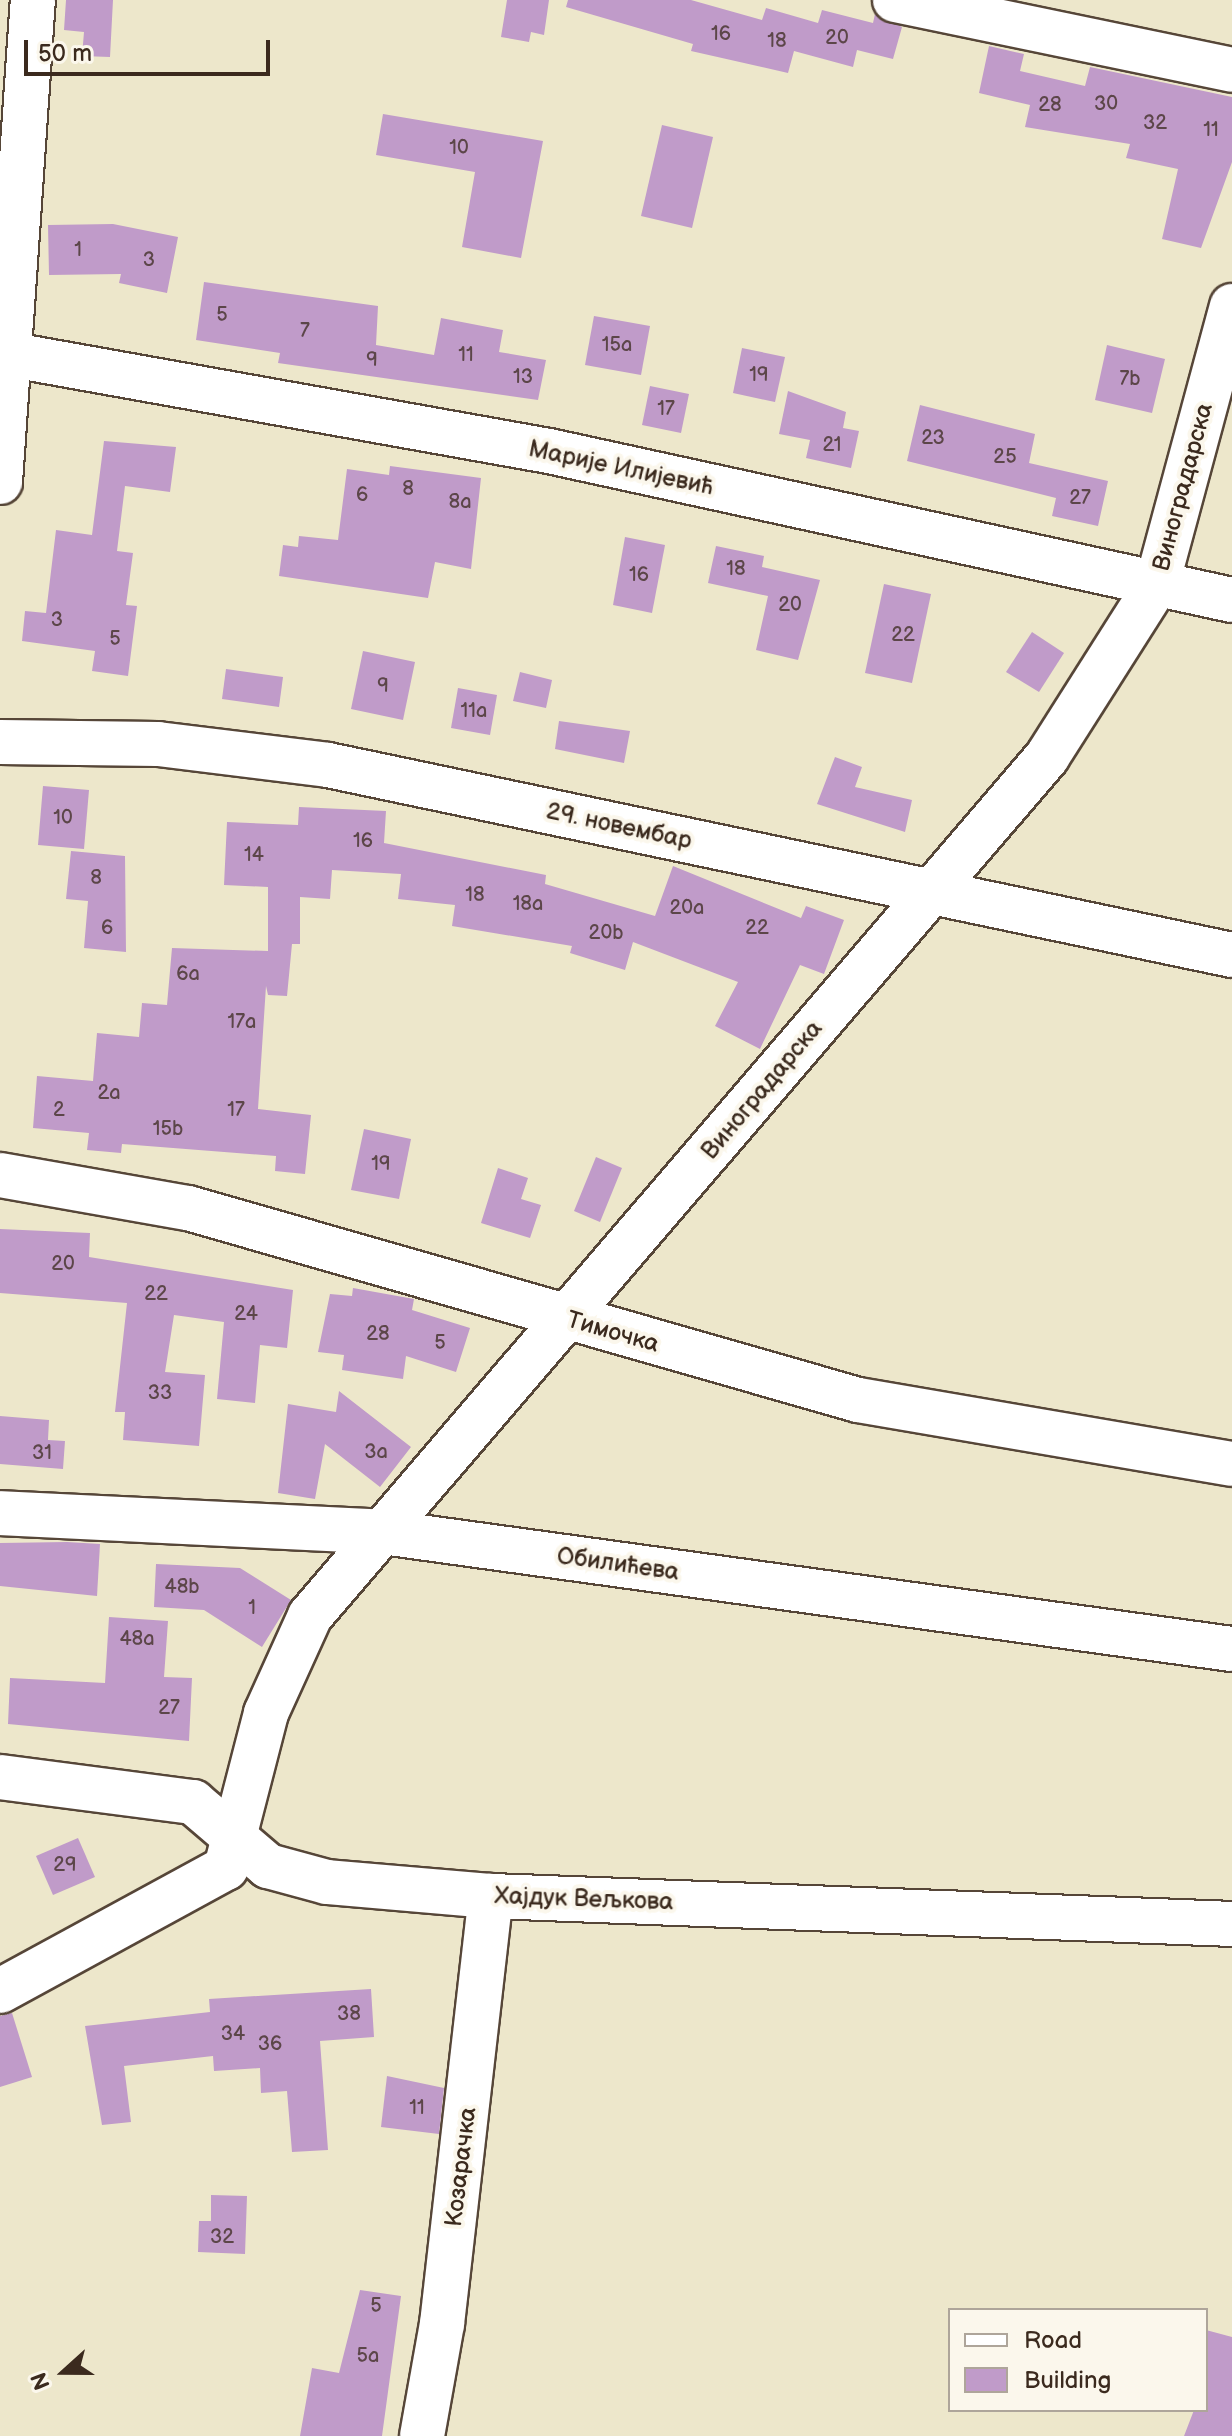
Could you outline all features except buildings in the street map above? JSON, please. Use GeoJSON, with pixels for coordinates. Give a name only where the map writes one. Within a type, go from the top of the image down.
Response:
{"type":"FeatureCollection","features":[{"type":"Feature","properties":{"kind":"street"},"geometry":{"type":"LineString","coordinates":[[0,482],[33,0]]}},
{"type":"Feature","properties":{"kind":"street"},"geometry":{"type":"LineString","coordinates":[[895,0],[1232,70]]}},
{"type":"Feature","properties":{"kind":"street","name":"Виноградарска"},"geometry":{"type":"LineString","coordinates":[[238,1840],[248,1774],[284,1662],[310,1616],[1047,757],[1157,584],[1232,306]]}},
{"type":"Feature","properties":{"kind":"street","name":"Марије Илијевић"},"geometry":{"type":"LineString","coordinates":[[7,354],[549,451],[1232,600]]}},
{"type":"Feature","properties":{"kind":"street","name":"29. новембар"},"geometry":{"type":"LineString","coordinates":[[0,742],[158,744],[328,765],[1232,955]]}},
{"type":"Feature","properties":{"kind":"street","name":"Тимочка"},"geometry":{"type":"LineString","coordinates":[[0,1175],[188,1208],[446,1277],[563,1319],[858,1400],[1232,1464]]}},
{"type":"Feature","properties":{"kind":"street","name":"Обилићева"},"geometry":{"type":"LineString","coordinates":[[0,1513],[383,1532],[1232,1649]]}},
{"type":"Feature","properties":{"kind":"street","name":"Хајдук Вељкова"},"geometry":{"type":"LineString","coordinates":[[0,1777],[193,1802],[268,1866],[301,1877],[491,1896],[1232,1924]]}},
{"type":"Feature","properties":{"kind":"street"},"geometry":{"type":"LineString","coordinates":[[0,1991],[200,1888],[226,1868],[238,1840]]}},
{"type":"Feature","properties":{"kind":"street","name":"Козарачка"},"geometry":{"type":"LineString","coordinates":[[422,2436],[442,2324],[491,1896]]}}]}
